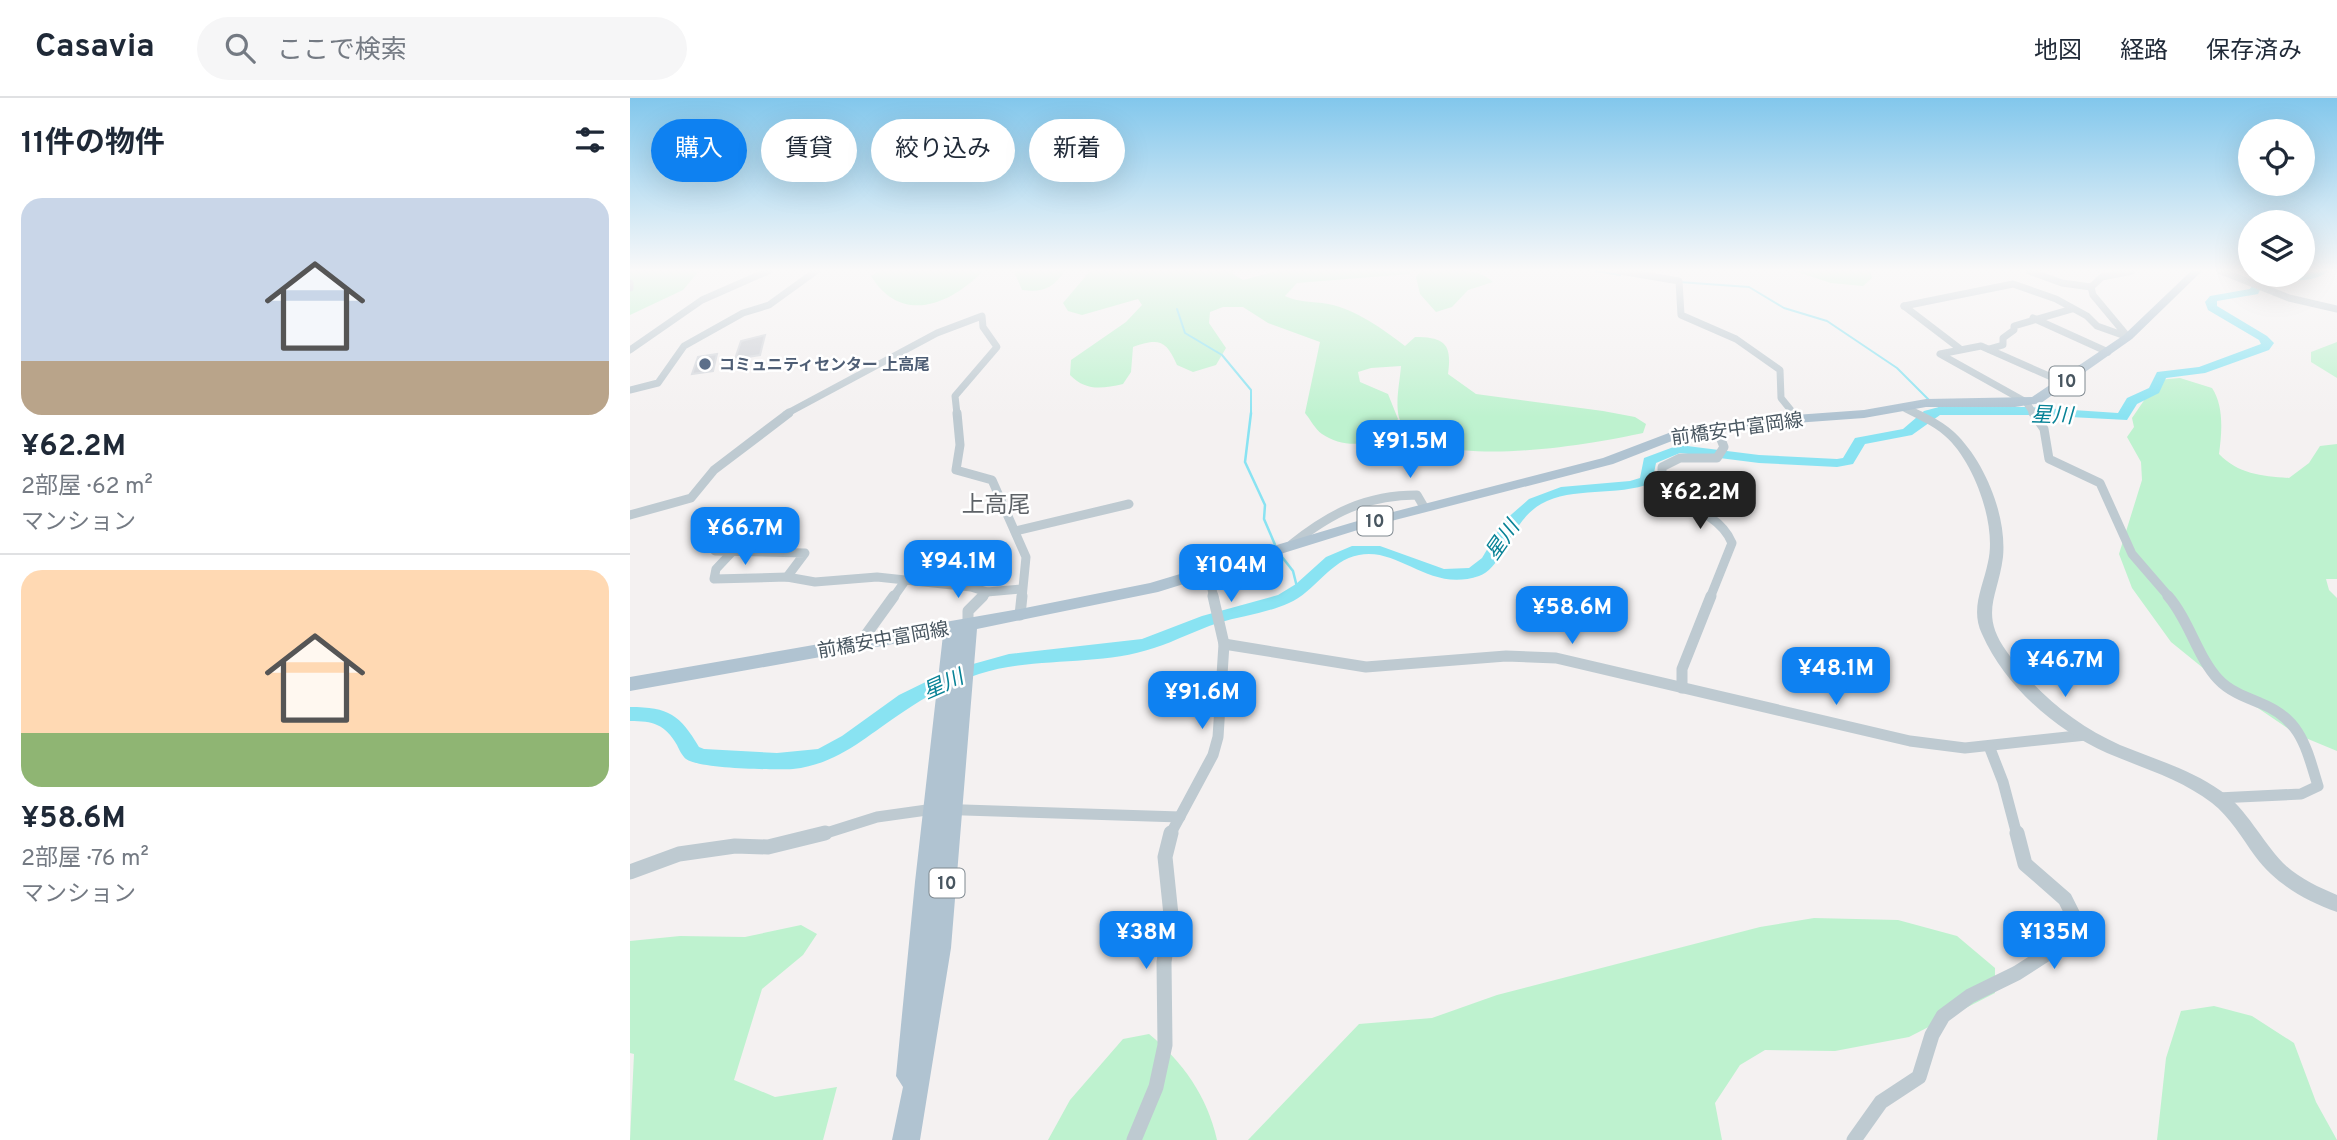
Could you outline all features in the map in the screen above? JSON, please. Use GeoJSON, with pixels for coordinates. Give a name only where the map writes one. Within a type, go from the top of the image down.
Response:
{"type":"FeatureCollection","features":[{"type":"Feature","properties":{"kind":"main road","name":"前橋安中富岡線"},"geometry":{"type":"LineString","coordinates":[[630,684],[1020,615],[1152,588],[1292,544],[1424,507],[1608,461],[1674,435],[1798,418],[1908,410],[1936,402],[2026,402],[2044,397],[2065,383],[2128,337],[2146,320]]}},
{"type":"Feature","properties":{"kind":"main road","name":"10"},"geometry":{"type":"LineString","coordinates":[[945,809],[906,1140],[926,1046],[960,626]]}},
{"type":"Feature","properties":{"kind":"street"},"geometry":{"type":"LineString","coordinates":[[630,350],[674,320]]}},
{"type":"Feature","properties":{"kind":"street"},"geometry":{"type":"LineString","coordinates":[[630,390],[658,383],[684,346],[731,320]]}},
{"type":"Feature","properties":{"kind":"street"},"geometry":{"type":"LineString","coordinates":[[630,515],[691,498],[714,470],[781,417],[937,333],[969,320]]}},
{"type":"Feature","properties":{"kind":"street"},"geometry":{"type":"LineString","coordinates":[[982,320],[998,347],[955,396],[960,445],[956,470],[957,473],[992,480],[1015,531],[1026,557],[1020,615]]}},
{"type":"Feature","properties":{"kind":"street"},"geometry":{"type":"LineString","coordinates":[[1692,320],[1736,338],[1780,370],[1781,404],[1798,418]]}},
{"type":"Feature","properties":{"kind":"street"},"geometry":{"type":"LineString","coordinates":[[1922,320],[1959,348]]}},
{"type":"Feature","properties":{"kind":"street"},"geometry":{"type":"LineString","coordinates":[[2029,320],[2014,326],[2014,330],[2003,338],[2003,345],[1989,349],[1959,348],[1940,354],[2026,402],[2045,429],[2049,458],[2100,483],[2132,554],[2174,602],[2217,679],[2237,694],[2285,714],[2296,727],[2318,782],[2318,786],[2301,794],[2218,798]]}},
{"type":"Feature","properties":{"kind":"street"},"geometry":{"type":"LineString","coordinates":[[2037,320],[2108,352]]}},
{"type":"Feature","properties":{"kind":"street"},"geometry":{"type":"LineString","coordinates":[[2091,320],[2097,326],[2128,337]]}},
{"type":"Feature","properties":{"kind":"street"},"geometry":{"type":"LineString","coordinates":[[2114,320],[2128,337]]}},
{"type":"Feature","properties":{"kind":"street"},"geometry":{"type":"LineString","coordinates":[[1989,349],[2065,383]]}},
{"type":"Feature","properties":{"kind":"street"},"geometry":{"type":"LineString","coordinates":[[1908,410],[1956,440],[1993,514],[1998,538],[1996,560],[1983,599],[1988,634],[2046,707],[2086,735],[2183,776],[2218,798],[2235,813],[2270,862],[2290,881],[2337,904]]}},
{"type":"Feature","properties":{"kind":"street"},"geometry":{"type":"LineString","coordinates":[[1682,688],[1682,669],[1732,543],[1728,531],[1665,495],[1662,467],[1670,460],[1717,458],[1724,447],[1717,429]]}},
{"type":"Feature","properties":{"kind":"street"},"geometry":{"type":"LineString","coordinates":[[1292,544],[1328,515],[1376,495],[1417,495],[1424,507]]}},
{"type":"Feature","properties":{"kind":"street"},"geometry":{"type":"LineString","coordinates":[[1015,531],[1129,504]]}},
{"type":"Feature","properties":{"kind":"street"},"geometry":{"type":"LineString","coordinates":[[715,551],[805,553],[787,577]]}},
{"type":"Feature","properties":{"kind":"street"},"geometry":{"type":"LineString","coordinates":[[733,551],[716,569],[714,579],[787,577],[816,582],[877,577],[971,587],[987,592],[1021,589]]}},
{"type":"Feature","properties":{"kind":"street"},"geometry":{"type":"LineString","coordinates":[[1134,1140],[1156,1087],[1165,1045],[1164,962],[1171,915],[1165,857],[1170,835],[1216,745],[1224,644],[1208,572]]}},
{"type":"Feature","properties":{"kind":"street"},"geometry":{"type":"LineString","coordinates":[[860,643],[905,581]]}},
{"type":"Feature","properties":{"kind":"street"},"geometry":{"type":"LineString","coordinates":[[960,626],[968,611],[987,592]]}},
{"type":"Feature","properties":{"kind":"street"},"geometry":{"type":"LineString","coordinates":[[1224,644],[1366,667],[1539,656],[1910,741],[1965,748],[2086,735]]}},
{"type":"Feature","properties":{"kind":"street"},"geometry":{"type":"LineString","coordinates":[[1854,1140],[1867,1115],[1884,1097],[1919,1077],[1934,1029],[1951,1009],[1976,993],[2016,975],[2045,956],[2060,938],[2073,915],[2066,899],[2025,864],[2003,782],[1989,747]]}},
{"type":"Feature","properties":{"kind":"street"},"geometry":{"type":"LineString","coordinates":[[630,872],[679,854],[736,846],[768,847],[798,842],[877,817],[945,809],[1058,815],[1116,813],[1180,817]]}},
{"type":"Feature","properties":{"kind":"green space"},"geometry":{"type":"Polygon","coordinates":[[[1128,320],[1209,320],[1226,348],[1216,365],[1193,372],[1177,365],[1169,350],[1161,343],[1149,342],[1133,347],[1131,372],[1123,384],[1101,388],[1088,386],[1070,375],[1071,360],[1128,320]]]}},
{"type":"Feature","properties":{"kind":"green space"},"geometry":{"type":"Polygon","coordinates":[[[1263,320],[1366,320],[1405,346],[1415,337],[1440,341],[1445,345],[1449,356],[1448,374],[1476,394],[1603,411],[1635,417],[1646,424],[1643,433],[1553,448],[1478,451],[1445,448],[1419,439],[1402,424],[1397,404],[1401,366],[1371,368],[1358,372],[1360,382],[1388,394],[1398,419],[1392,428],[1384,435],[1364,443],[1342,443],[1322,434],[1305,413],[1320,342],[1263,320]]]}},
{"type":"Feature","properties":{"kind":"green space"},"geometry":{"type":"Polygon","coordinates":[[[2337,342],[2337,378],[2311,362],[2311,352],[2337,342]]]}},
{"type":"Feature","properties":{"kind":"green space"},"geometry":{"type":"Polygon","coordinates":[[[2180,378],[2212,388],[2220,411],[2219,454],[2242,470],[2289,478],[2309,463],[2320,446],[2337,444],[2337,579],[2326,579],[2329,590],[2337,598],[2337,751],[2296,734],[2224,685],[2171,642],[2132,588],[2119,554],[2142,480],[2141,462],[2127,437],[2134,427],[2132,418],[2158,380],[2180,378]]]}},
{"type":"Feature","properties":{"kind":"green space"},"geometry":{"type":"Polygon","coordinates":[[[1814,918],[1898,920],[1957,936],[1995,968],[1995,993],[1909,1037],[1835,1051],[1765,1050],[1740,1065],[1715,1103],[1722,1140],[1248,1140],[1359,1024],[1432,1018],[1497,995],[1760,927],[1814,918]]]}},
{"type":"Feature","properties":{"kind":"green space"},"geometry":{"type":"Polygon","coordinates":[[[801,925],[817,934],[803,955],[762,989],[734,1080],[775,1097],[837,1087],[823,1140],[630,1140],[634,1054],[630,1053],[630,941],[680,936],[745,937],[801,925]]]}},
{"type":"Feature","properties":{"kind":"green space"},"geometry":{"type":"Polygon","coordinates":[[[2214,1006],[2252,1016],[2294,1043],[2316,1102],[2337,1140],[2157,1140],[2166,1058],[2181,1011],[2214,1006]]]}},
{"type":"Feature","properties":{"kind":"green space"},"geometry":{"type":"Polygon","coordinates":[[[1149,1034],[1173,1056],[1192,1081],[1207,1109],[1217,1140],[1048,1140],[1070,1100],[1123,1039],[1149,1034]]]}},
{"type":"Feature","properties":{"kind":"building"},"geometry":{"type":"Polygon","coordinates":[[[765,335],[760,355],[735,359],[741,341],[765,335]]]}},
{"type":"Feature","properties":{"kind":"building","name":"コミュニティセンター 上高尾"},"geometry":{"type":"Polygon","coordinates":[[[717,354],[713,371],[692,374],[698,357],[717,354]]]}},
{"type":"Feature","properties":{"kind":"waterway"},"geometry":{"type":"LineString","coordinates":[[1181,320],[1185,333],[1222,355],[1251,390],[1251,413]]}},
{"type":"Feature","properties":{"kind":"waterway"},"geometry":{"type":"LineString","coordinates":[[1822,320],[1897,368],[1929,400]]}},
{"type":"Feature","properties":{"kind":"waterway","name":"星川"},"geometry":{"type":"LineString","coordinates":[[630,714],[654,715],[669,721],[692,753],[703,757],[791,761],[820,756],[840,747],[906,700],[954,676],[1009,660],[1111,651],[1149,644],[1208,620],[1284,599],[1302,588],[1332,561],[1352,551],[1380,551],[1444,574],[1475,572],[1489,560],[1510,524],[1534,502],[1561,492],[1619,488],[1647,480],[1649,461],[1679,449],[1759,459],[1837,463],[1848,461],[1860,441],[1907,432],[1929,414],[1939,411],[2030,411],[2122,417],[2132,401],[2154,390],[2161,375],[2201,370],[2265,347],[2268,343],[2232,320]]}},
{"type":"Feature","properties":{"kind":"waterway","name":"星川"},"geometry":{"type":"LineString","coordinates":[[1938,406],[1945,411]]}},
{"type":"Feature","properties":{"kind":"waterway"},"geometry":{"type":"LineString","coordinates":[[1251,413],[1245,462],[1265,505],[1264,519],[1276,547]]}},
{"type":"Feature","properties":{"kind":"waterway"},"geometry":{"type":"LineString","coordinates":[[1279,553],[1293,571],[1298,591]]}},
{"type":"Feature","properties":{"kind":"place","name":"コミュニティセンター 上高尾"},"geometry":{"type":"Point","coordinates":[705,364]}},
{"type":"Feature","properties":{"kind":"district","name":"上高尾"},"geometry":{"type":"Point","coordinates":[996,504]}}]}
